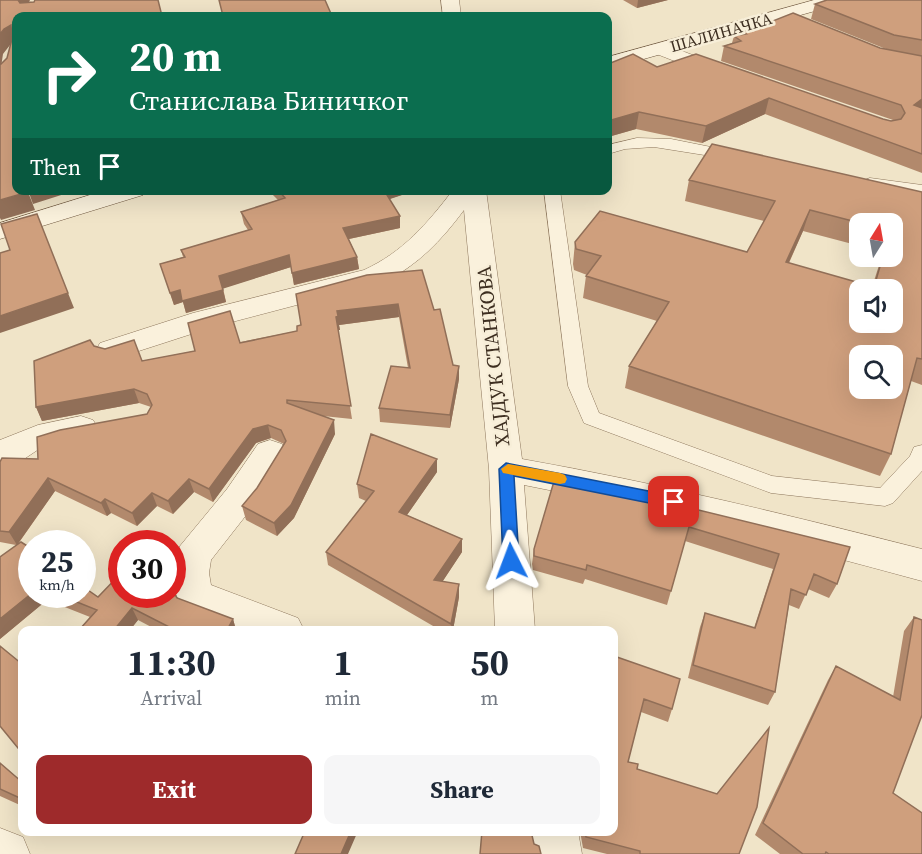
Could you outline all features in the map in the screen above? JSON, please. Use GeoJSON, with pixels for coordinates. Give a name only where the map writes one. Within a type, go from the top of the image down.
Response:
{"type":"FeatureCollection","features":[{"type":"Feature","properties":{"kind":"street","name":"ШАЛИНАЧКА"},"geometry":{"type":"LineString","coordinates":[[612,62],[834,0]]}},
{"type":"Feature","properties":{"kind":"street"},"geometry":{"type":"LineString","coordinates":[[780,15],[807,27]]}},
{"type":"Feature","properties":{"kind":"street"},"geometry":{"type":"LineString","coordinates":[[661,50],[746,81]]}},
{"type":"Feature","properties":{"kind":"street"},"geometry":{"type":"LineString","coordinates":[[0,231],[118,195]]}},
{"type":"Feature","properties":{"kind":"street"},"geometry":{"type":"LineString","coordinates":[[111,350],[203,320],[374,276],[391,269],[408,258],[434,234],[462,195]]}},
{"type":"Feature","properties":{"kind":"street","name":"ХАЈДУК СТАНКОВА"},"geometry":{"type":"LineString","coordinates":[[475,195],[506,469],[515,626]]}},
{"type":"Feature","properties":{"kind":"street"},"geometry":{"type":"LineString","coordinates":[[0,458],[10,449],[26,441],[57,432],[116,422]]}},
{"type":"Feature","properties":{"kind":"street"},"geometry":{"type":"LineString","coordinates":[[270,453],[231,509],[194,556],[189,572],[190,585],[197,597],[273,626]]}},
{"type":"Feature","properties":{"kind":"street"},"geometry":{"type":"LineString","coordinates":[[506,469],[604,487],[744,518],[922,566]]}},
{"type":"Feature","properties":{"kind":"street"},"geometry":{"type":"LineString","coordinates":[[555,836],[558,854]]}},
{"type":"Feature","properties":{"kind":"street"},"geometry":{"type":"LineString","coordinates":[[0,852],[6,854]]}},
{"type":"Feature","properties":{"kind":"lane"},"geometry":{"type":"LineString","coordinates":[[612,149],[627,144],[683,145],[749,159]]}},
{"type":"Feature","properties":{"kind":"lane"},"geometry":{"type":"LineString","coordinates":[[850,180],[922,190]]}},
{"type":"Feature","properties":{"kind":"lane"},"geometry":{"type":"LineString","coordinates":[[553,195],[578,386],[591,418],[771,484],[885,497],[919,460],[922,453]]}},
{"type":"Feature","properties":{"kind":"building"},"geometry":{"type":"Polygon","coordinates":[[[0,0],[18,0],[20,3],[35,0],[158,0],[161,12],[12,12],[12,39],[11,25],[0,34],[0,0]]]}},
{"type":"Feature","properties":{"kind":"building"},"geometry":{"type":"Polygon","coordinates":[[[219,0],[325,0],[330,12],[222,12],[219,0]]]}},
{"type":"Feature","properties":{"kind":"building"},"geometry":{"type":"Polygon","coordinates":[[[827,0],[922,0],[922,40],[894,35],[815,4],[827,0]]]}},
{"type":"Feature","properties":{"kind":"building"},"geometry":{"type":"Polygon","coordinates":[[[793,13],[880,48],[922,56],[922,99],[914,105],[922,108],[922,154],[769,98],[706,126],[639,112],[612,120],[612,62],[633,54],[657,67],[696,54],[883,119],[891,121],[901,119],[905,113],[901,105],[724,46],[741,41],[734,36],[762,28],[760,26],[793,13]]]}},
{"type":"Feature","properties":{"kind":"building"},"geometry":{"type":"Polygon","coordinates":[[[12,39],[12,195],[18,195],[0,200],[0,65],[7,58],[12,39]]]}},
{"type":"Feature","properties":{"kind":"building"},"geometry":{"type":"Polygon","coordinates":[[[712,144],[922,192],[922,359],[917,358],[891,454],[629,366],[669,302],[586,276],[601,256],[576,249],[575,242],[600,211],[747,252],[775,201],[689,180],[712,144]],[[810,210],[786,262],[849,280],[849,333],[903,333],[903,279],[876,279],[880,267],[903,267],[903,213],[849,213],[849,220],[810,210]]]}},
{"type":"Feature","properties":{"kind":"building"},"geometry":{"type":"Polygon","coordinates":[[[282,195],[387,195],[400,216],[343,228],[357,257],[292,273],[289,255],[219,276],[223,290],[182,301],[180,290],[170,293],[160,264],[185,257],[181,250],[252,229],[241,212],[285,198],[282,195]]]}},
{"type":"Feature","properties":{"kind":"building"},"geometry":{"type":"Polygon","coordinates":[[[37,214],[68,293],[0,316],[0,253],[10,250],[1,224],[37,214]]]}},
{"type":"Feature","properties":{"kind":"building"},"geometry":{"type":"Polygon","coordinates":[[[422,270],[434,310],[440,309],[453,365],[459,366],[450,415],[379,408],[391,366],[410,368],[398,304],[337,311],[338,316],[336,317],[351,406],[287,400],[287,403],[334,420],[291,505],[274,523],[242,506],[257,488],[286,441],[281,430],[268,425],[253,429],[209,489],[189,479],[168,501],[152,493],[132,513],[105,499],[101,503],[48,478],[9,532],[0,531],[0,462],[2,458],[38,459],[37,437],[60,430],[147,414],[152,405],[147,394],[134,389],[36,407],[34,361],[90,340],[94,346],[105,349],[134,340],[142,361],[195,351],[188,323],[230,311],[240,343],[297,331],[297,326],[301,325],[296,294],[367,275],[422,270]]]}},
{"type":"Feature","properties":{"kind":"building"},"geometry":{"type":"Polygon","coordinates":[[[371,434],[437,459],[399,512],[462,539],[434,580],[459,584],[451,624],[326,552],[374,491],[357,484],[371,434]]]}},
{"type":"Feature","properties":{"kind":"building"},"geometry":{"type":"Polygon","coordinates":[[[555,478],[850,547],[837,584],[814,574],[806,595],[791,589],[775,692],[693,665],[705,613],[755,628],[779,554],[689,527],[671,591],[587,565],[586,570],[534,556],[534,549],[555,478]]]}},
{"type":"Feature","properties":{"kind":"building"},"geometry":{"type":"Polygon","coordinates":[[[18,544],[18,604],[0,619],[0,557],[18,544]]]}},
{"type":"Feature","properties":{"kind":"building"},"geometry":{"type":"Polygon","coordinates":[[[108,587],[108,608],[132,608],[117,626],[83,626],[97,610],[92,608],[96,608],[96,596],[98,597],[108,587]]]}},
{"type":"Feature","properties":{"kind":"building"},"geometry":{"type":"Polygon","coordinates":[[[186,601],[233,619],[229,626],[167,626],[132,608],[186,608],[186,601]]]}},
{"type":"Feature","properties":{"kind":"building"},"geometry":{"type":"Polygon","coordinates":[[[914,617],[922,620],[922,715],[893,793],[922,813],[922,854],[829,854],[826,852],[825,854],[803,854],[763,823],[836,666],[900,700],[914,617]]]}},
{"type":"Feature","properties":{"kind":"building"},"geometry":{"type":"Polygon","coordinates":[[[0,646],[18,661],[18,748],[0,726],[0,646]]]}},
{"type":"Feature","properties":{"kind":"building"},"geometry":{"type":"Polygon","coordinates":[[[618,657],[680,679],[672,709],[644,699],[628,762],[638,764],[637,769],[717,794],[769,728],[757,807],[739,854],[640,854],[640,851],[586,837],[618,836],[618,657]]]}},
{"type":"Feature","properties":{"kind":"building"},"geometry":{"type":"Polygon","coordinates":[[[0,763],[18,779],[18,797],[0,789],[0,763]]]}},
{"type":"Feature","properties":{"kind":"building"},"geometry":{"type":"Polygon","coordinates":[[[303,836],[349,836],[341,854],[295,854],[303,836]]]}},
{"type":"Feature","properties":{"kind":"building"},"geometry":{"type":"Polygon","coordinates":[[[482,836],[532,836],[534,844],[539,846],[541,854],[480,854],[482,836]]]}},
{"type":"Feature","properties":{"kind":"slow traffic"},"geometry":{"type":"LineString","coordinates":[[508,469],[560,479]]}},
{"type":"Feature","properties":{"kind":"route"},"geometry":{"type":"LineString","coordinates":[[511,561],[506,469],[674,502]]}}]}
